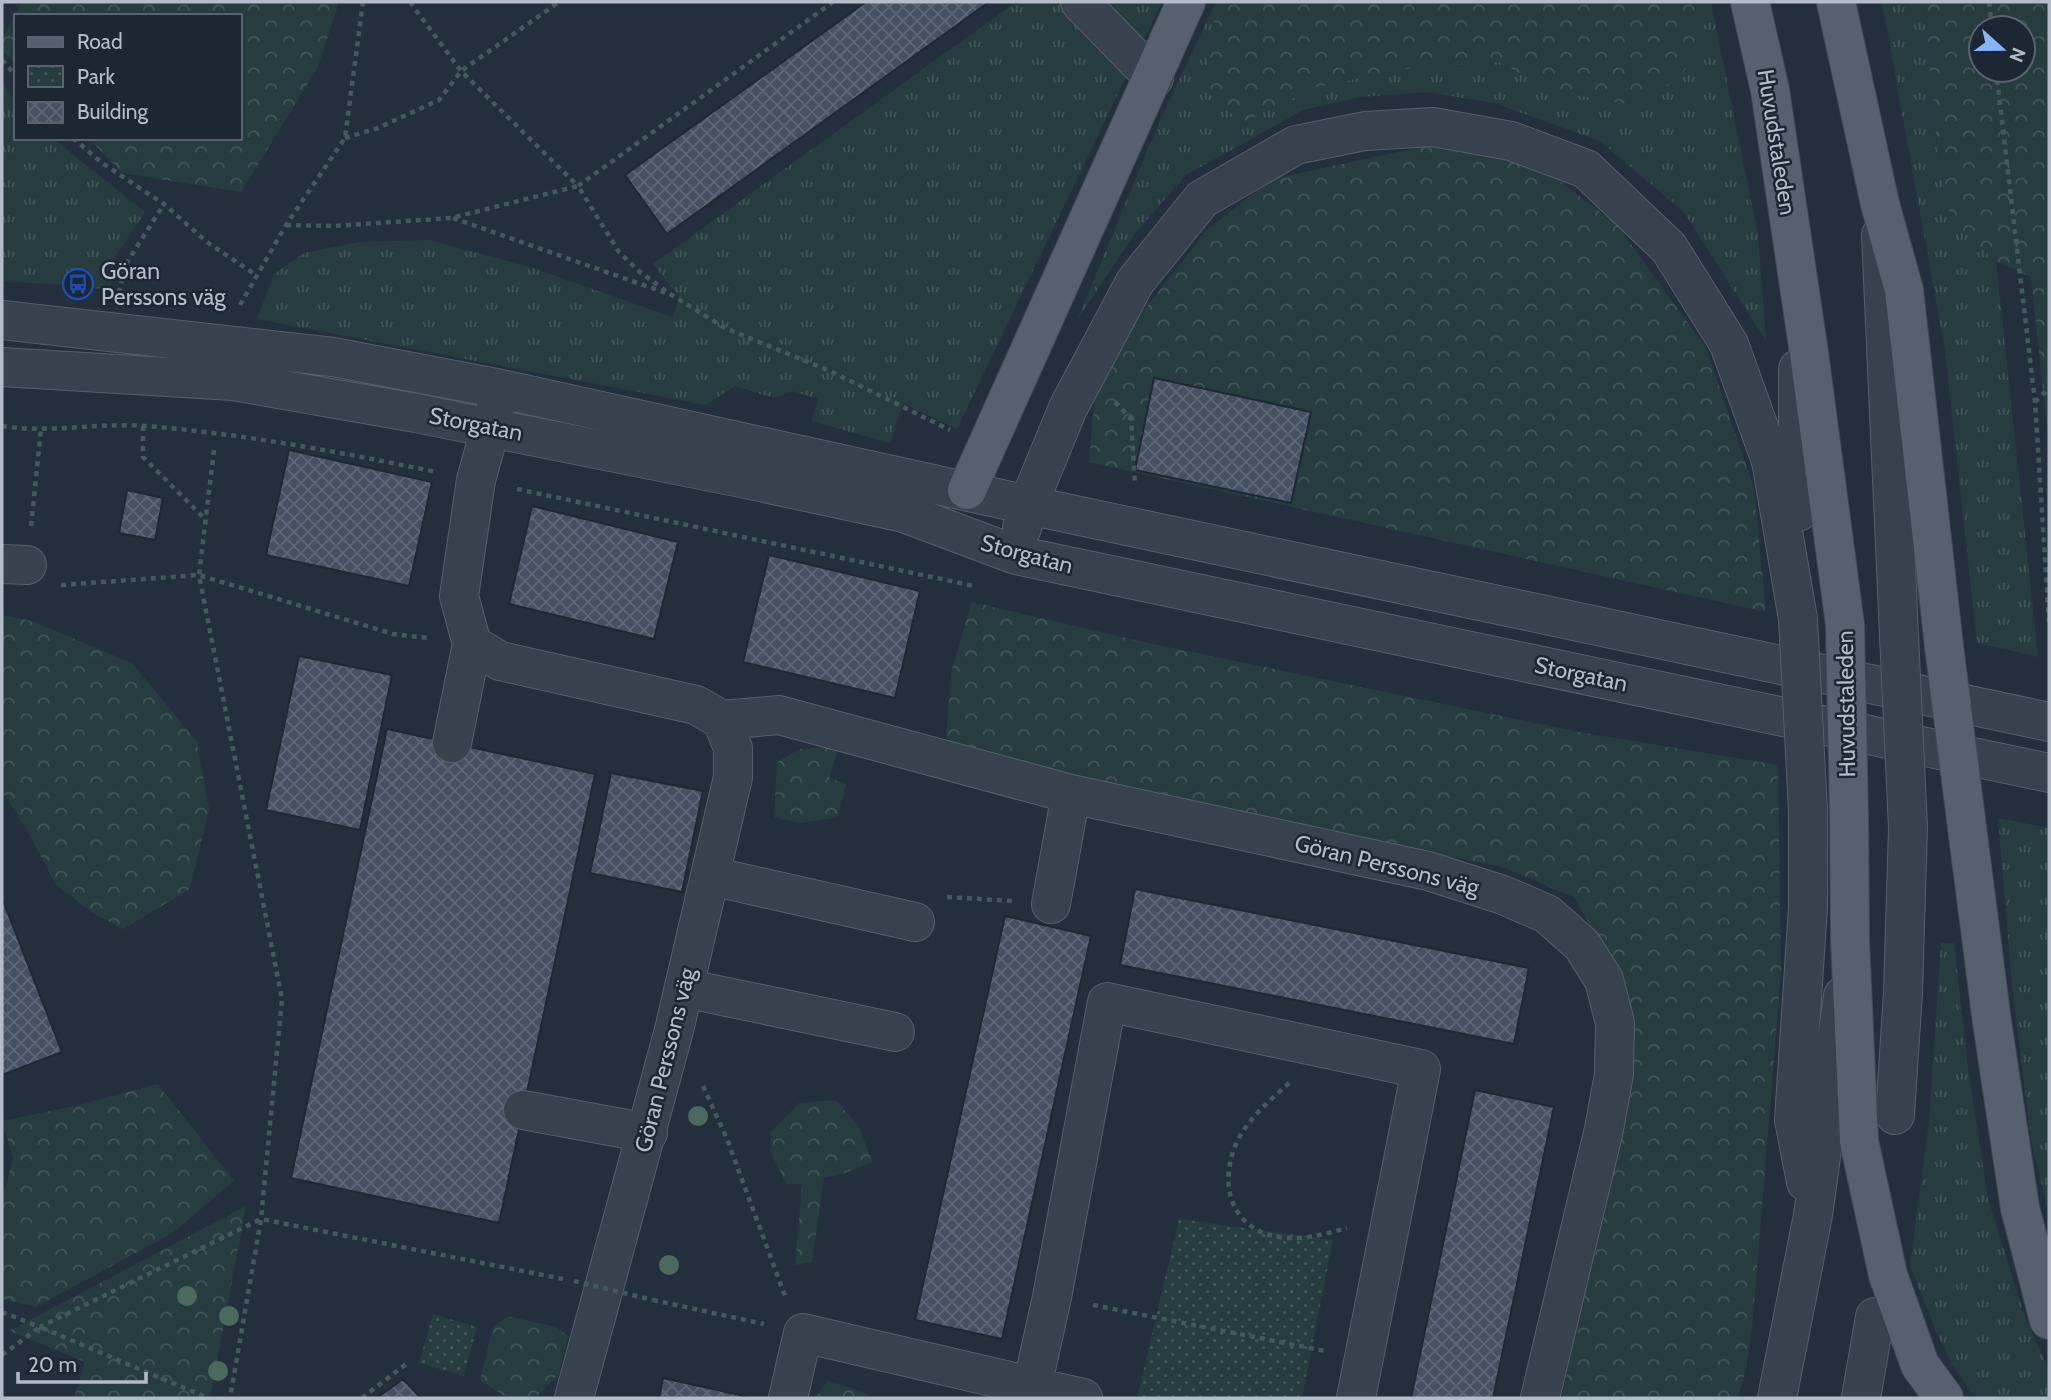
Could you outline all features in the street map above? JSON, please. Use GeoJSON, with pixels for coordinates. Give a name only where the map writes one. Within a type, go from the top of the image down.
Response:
{"type":"FeatureCollection","features":[{"type":"Feature","properties":{"kind":"main road"},"geometry":{"type":"LineString","coordinates":[[967,490],[1186,2]]}},
{"type":"Feature","properties":{"kind":"main road","name":"Huvudstaleden"},"geometry":{"type":"LineString","coordinates":[[1750,2],[1770,90],[1810,353],[1845,625],[1850,940],[1859,1141],[1888,1275],[1920,1364],[1944,1398]]}},
{"type":"Feature","properties":{"kind":"main road"},"geometry":{"type":"LineString","coordinates":[[1836,2],[1880,204],[1904,290],[1944,646],[1992,1022],[2020,1208],[2049,1320]]}},
{"type":"Feature","properties":{"kind":"street"},"geometry":{"type":"LineString","coordinates":[[1080,2],[1154,78]]}},
{"type":"Feature","properties":{"kind":"street"},"geometry":{"type":"LineString","coordinates":[[1016,555],[1028,505],[1086,371],[1135,282],[1202,199],[1296,145],[1365,131],[1433,127],[1511,141],[1586,169],[1670,248],[1729,344],[1771,461],[1798,619]]}},
{"type":"Feature","properties":{"kind":"street"},"geometry":{"type":"LineString","coordinates":[[1880,204],[1908,828],[1903,992],[1895,1115]]}},
{"type":"Feature","properties":{"kind":"street"},"geometry":{"type":"LineString","coordinates":[[1789,220],[1799,385],[1798,619],[1808,811],[1808,907],[1794,1120],[1813,1215]]}},
{"type":"Feature","properties":{"kind":"street","name":"Storgatan"},"geometry":{"type":"LineString","coordinates":[[2,320],[332,356],[501,389],[1028,505],[2049,722]]}},
{"type":"Feature","properties":{"kind":"street","name":"Storgatan"},"geometry":{"type":"LineString","coordinates":[[2,367],[233,381],[491,426],[904,513],[1016,555],[2049,774]]}},
{"type":"Feature","properties":{"kind":"street"},"geometry":{"type":"LineString","coordinates":[[452,743],[472,644],[459,596],[476,480],[501,389]]}},
{"type":"Feature","properties":{"kind":"street"},"geometry":{"type":"LineString","coordinates":[[472,644],[500,661],[696,705],[722,720]]}},
{"type":"Feature","properties":{"kind":"street","name":"Göran Perssons väg"},"geometry":{"type":"LineString","coordinates":[[574,1398],[648,1133],[733,777],[733,748],[722,720],[779,715],[1071,794],[1428,870],[1503,895],[1547,914],[1582,945],[1604,981],[1615,1023],[1614,1074],[1604,1129],[1540,1398]]}},
{"type":"Feature","properties":{"kind":"street"},"geometry":{"type":"LineString","coordinates":[[1051,904],[1071,794]]}},
{"type":"Feature","properties":{"kind":"street"},"geometry":{"type":"LineString","coordinates":[[711,876],[915,922]]}},
{"type":"Feature","properties":{"kind":"street"},"geometry":{"type":"LineString","coordinates":[[1777,1398],[1813,1215],[1850,940]]}},
{"type":"Feature","properties":{"kind":"street"},"geometry":{"type":"LineString","coordinates":[[684,988],[895,1032]]}},
{"type":"Feature","properties":{"kind":"street"},"geometry":{"type":"LineString","coordinates":[[1032,1387],[1052,1297],[1107,1002],[1421,1069],[1356,1398]]}},
{"type":"Feature","properties":{"kind":"street"},"geometry":{"type":"LineString","coordinates":[[523,1110],[648,1133]]}},
{"type":"Feature","properties":{"kind":"street"},"geometry":{"type":"LineString","coordinates":[[1861,1398],[1875,1317]]}},
{"type":"Feature","properties":{"kind":"street"},"geometry":{"type":"LineString","coordinates":[[789,1398],[792,1330],[1083,1398]]}},
{"type":"Feature","properties":{"kind":"path"},"geometry":{"type":"LineString","coordinates":[[237,312],[286,225],[345,138],[363,2]]}},
{"type":"Feature","properties":{"kind":"path"},"geometry":{"type":"LineString","coordinates":[[410,2],[461,71],[578,186],[619,252],[640,272],[725,328],[830,371],[901,404],[986,450]]}},
{"type":"Feature","properties":{"kind":"path"},"geometry":{"type":"LineString","coordinates":[[345,138],[378,128],[439,100],[461,71],[559,2]]}},
{"type":"Feature","properties":{"kind":"path"},"geometry":{"type":"LineString","coordinates":[[286,225],[334,226],[451,218],[578,186],[833,2]]}},
{"type":"Feature","properties":{"kind":"path"},"geometry":{"type":"LineString","coordinates":[[2,60],[14,73]]}},
{"type":"Feature","properties":{"kind":"path"},"geometry":{"type":"LineString","coordinates":[[1998,84],[2035,402],[2049,622]]}},
{"type":"Feature","properties":{"kind":"path"},"geometry":{"type":"LineString","coordinates":[[75,140],[102,163],[164,204],[207,242],[256,275]]}},
{"type":"Feature","properties":{"kind":"path"},"geometry":{"type":"LineString","coordinates":[[117,299],[126,264],[164,204]]}},
{"type":"Feature","properties":{"kind":"path"},"geometry":{"type":"LineString","coordinates":[[451,218],[670,294]]}},
{"type":"Feature","properties":{"kind":"path"},"geometry":{"type":"LineString","coordinates":[[1086,371],[1131,419],[1136,495]]}},
{"type":"Feature","properties":{"kind":"path"},"geometry":{"type":"LineString","coordinates":[[2035,402],[2049,388]]}},
{"type":"Feature","properties":{"kind":"path"},"geometry":{"type":"LineString","coordinates":[[2,426],[41,429],[143,426],[319,448],[476,480]]}},
{"type":"Feature","properties":{"kind":"path"},"geometry":{"type":"LineString","coordinates":[[143,426],[144,457],[206,520]]}},
{"type":"Feature","properties":{"kind":"path"},"geometry":{"type":"LineString","coordinates":[[41,429],[15,565],[21,588],[199,575],[393,634],[472,644]]}},
{"type":"Feature","properties":{"kind":"path"},"geometry":{"type":"LineString","coordinates":[[214,450],[199,575],[282,999],[261,1219],[230,1398]]}},
{"type":"Feature","properties":{"kind":"path"},"geometry":{"type":"LineString","coordinates":[[915,922],[932,896],[1051,904]]}},
{"type":"Feature","properties":{"kind":"path"},"geometry":{"type":"LineString","coordinates":[[1308,1046],[1297,1075],[1256,1114],[1234,1147],[1227,1180],[1230,1202],[1241,1217],[1259,1230],[1287,1238],[1319,1236],[1392,1216]]}},
{"type":"Feature","properties":{"kind":"path"},"geometry":{"type":"LineString","coordinates":[[2,1355],[40,1327],[261,1219],[574,1281],[792,1330],[786,1299],[727,1139],[699,1078]]}},
{"type":"Feature","properties":{"kind":"path"},"geometry":{"type":"LineString","coordinates":[[1052,1297],[1364,1358]]}},
{"type":"Feature","properties":{"kind":"path"},"geometry":{"type":"LineString","coordinates":[[2,1312],[208,1398]]}},
{"type":"Feature","properties":{"kind":"path"},"geometry":{"type":"LineString","coordinates":[[362,1398],[406,1364]]}},
{"type":"Feature","properties":{"kind":"green space"},"geometry":{"type":"Polygon","coordinates":[[[22,2],[339,2],[317,69],[241,192],[122,173],[90,140],[242,140],[242,14],[16,14],[22,2]]]}},
{"type":"Feature","properties":{"kind":"green space"},"geometry":{"type":"Polygon","coordinates":[[[1016,2],[1162,2],[957,429],[903,403],[890,443],[811,421],[818,399],[792,391],[774,398],[735,386],[706,405],[257,319],[274,274],[304,253],[359,242],[429,240],[530,267],[672,317],[680,298],[653,264],[1016,2]]]}},
{"type":"Feature","properties":{"kind":"green space"},"geometry":{"type":"Polygon","coordinates":[[[1216,2],[1711,2],[1758,235],[1766,341],[1684,212],[1600,141],[1494,103],[1427,92],[1361,97],[1303,110],[1186,175],[1136,232],[1077,320],[1160,120],[1216,2]]]}},
{"type":"Feature","properties":{"kind":"green space"},"geometry":{"type":"Polygon","coordinates":[[[1218,2],[1697,2],[1694,57],[1680,77],[1637,106],[1554,91],[1499,62],[1416,67],[1317,87],[1241,123],[1203,87],[1213,41],[1214,7],[1218,2]]]}},
{"type":"Feature","properties":{"kind":"green space"},"geometry":{"type":"Polygon","coordinates":[[[1882,2],[1923,2],[1937,147],[1950,218],[1996,261],[2038,657],[1977,643],[1945,350],[1882,2]]]}},
{"type":"Feature","properties":{"kind":"green space"},"geometry":{"type":"Polygon","coordinates":[[[1923,2],[2049,2],[2049,446],[2031,277],[1996,261],[1950,219],[1937,147],[1923,2]]]}},
{"type":"Feature","properties":{"kind":"green space"},"geometry":{"type":"Polygon","coordinates":[[[14,17],[14,63],[2,50],[2,39],[14,17]]]}},
{"type":"Feature","properties":{"kind":"green space"},"geometry":{"type":"Polygon","coordinates":[[[2,82],[14,99],[14,140],[55,140],[145,212],[116,256],[110,290],[92,288],[93,280],[67,276],[66,285],[2,281],[2,82]]]}},
{"type":"Feature","properties":{"kind":"green space"},"geometry":{"type":"Polygon","coordinates":[[[1441,143],[1535,162],[1617,225],[1706,348],[1754,488],[1766,612],[1089,462],[1094,403],[1129,329],[1208,229],[1272,179],[1441,143]]]}},
{"type":"Feature","properties":{"kind":"green space"},"geometry":{"type":"Polygon","coordinates":[[[972,602],[1148,643],[1579,732],[1778,765],[1781,973],[1752,1328],[1746,1369],[1738,1398],[1562,1398],[1625,1079],[1611,961],[1574,897],[1502,867],[1178,802],[946,741],[951,673],[972,602]]]}},
{"type":"Feature","properties":{"kind":"green space"},"geometry":{"type":"Polygon","coordinates":[[[2,615],[32,621],[132,663],[197,742],[209,809],[190,889],[123,929],[93,913],[56,885],[28,832],[2,791],[2,615]]]}},
{"type":"Feature","properties":{"kind":"green space"},"geometry":{"type":"Polygon","coordinates":[[[839,746],[829,778],[846,784],[838,817],[801,823],[774,817],[777,762],[800,749],[839,746]]]}},
{"type":"Feature","properties":{"kind":"green space"},"geometry":{"type":"Polygon","coordinates":[[[1998,818],[2049,828],[2049,1214],[2031,1140],[2012,985],[1998,818]]]}},
{"type":"Feature","properties":{"kind":"green space"},"geometry":{"type":"Polygon","coordinates":[[[1941,943],[1954,943],[1968,1068],[1988,1199],[2024,1314],[2049,1370],[2049,1398],[1976,1398],[1952,1364],[1910,1266],[1929,1122],[1941,943]]]}},
{"type":"Feature","properties":{"kind":"green space"},"geometry":{"type":"Polygon","coordinates":[[[158,1084],[234,1181],[171,1234],[36,1307],[2,1299],[2,1200],[13,1158],[2,1121],[79,1105],[158,1084]]]}},
{"type":"Feature","properties":{"kind":"green space"},"geometry":{"type":"Polygon","coordinates":[[[835,1100],[859,1126],[872,1162],[846,1173],[824,1178],[812,1262],[795,1265],[802,1184],[786,1184],[770,1151],[771,1132],[799,1103],[835,1100]]]}},
{"type":"Feature","properties":{"kind":"green space"},"geometry":{"type":"Polygon","coordinates":[[[246,1206],[210,1398],[74,1398],[85,1362],[9,1331],[246,1206]]]}},
{"type":"Feature","properties":{"kind":"green space"},"geometry":{"type":"Polygon","coordinates":[[[1179,1219],[1333,1240],[1302,1398],[1137,1398],[1179,1219]]]}},
{"type":"Feature","properties":{"kind":"green space"},"geometry":{"type":"Polygon","coordinates":[[[433,1314],[477,1327],[464,1376],[419,1363],[433,1314]]]}},
{"type":"Feature","properties":{"kind":"green space"},"geometry":{"type":"Polygon","coordinates":[[[508,1316],[556,1327],[568,1336],[559,1374],[535,1398],[508,1398],[480,1380],[493,1327],[508,1316]]]}},
{"type":"Feature","properties":{"kind":"green space"},"geometry":{"type":"Polygon","coordinates":[[[828,1381],[865,1393],[872,1398],[815,1398],[828,1381]]]}},
{"type":"Feature","properties":{"kind":"building"},"geometry":{"type":"Polygon","coordinates":[[[866,2],[989,2],[667,234],[625,175],[866,2]]]}},
{"type":"Feature","properties":{"kind":"building"},"geometry":{"type":"Polygon","coordinates":[[[1154,378],[1311,412],[1291,503],[1135,470],[1154,378]]]}},
{"type":"Feature","properties":{"kind":"building"},"geometry":{"type":"Polygon","coordinates":[[[289,450],[432,482],[409,586],[266,555],[289,450]]]}},
{"type":"Feature","properties":{"kind":"building"},"geometry":{"type":"Polygon","coordinates":[[[127,490],[163,498],[155,540],[119,533],[127,490]]]}},
{"type":"Feature","properties":{"kind":"building"},"geometry":{"type":"Polygon","coordinates":[[[532,506],[678,542],[654,639],[509,604],[532,506]]]}},
{"type":"Feature","properties":{"kind":"building"},"geometry":{"type":"Polygon","coordinates":[[[769,555],[920,591],[895,698],[743,662],[769,555]]]}},
{"type":"Feature","properties":{"kind":"building"},"geometry":{"type":"Polygon","coordinates":[[[299,656],[392,675],[360,830],[266,810],[299,656]]]}},
{"type":"Feature","properties":{"kind":"building"},"geometry":{"type":"Polygon","coordinates":[[[387,729],[595,774],[499,1223],[291,1178],[387,729]]]}},
{"type":"Feature","properties":{"kind":"building"},"geometry":{"type":"Polygon","coordinates":[[[611,773],[703,791],[682,892],[590,873],[611,773]]]}},
{"type":"Feature","properties":{"kind":"building"},"geometry":{"type":"Polygon","coordinates":[[[1135,889],[1529,968],[1514,1044],[1120,965],[1135,889]]]}},
{"type":"Feature","properties":{"kind":"building"},"geometry":{"type":"Polygon","coordinates":[[[2,898],[62,1052],[2,1075],[2,898]]]}},
{"type":"Feature","properties":{"kind":"building"},"geometry":{"type":"Polygon","coordinates":[[[1005,916],[1091,936],[1002,1339],[915,1320],[1005,916]]]}},
{"type":"Feature","properties":{"kind":"building"},"geometry":{"type":"Polygon","coordinates":[[[1475,1090],[1554,1107],[1493,1398],[1411,1398],[1475,1090]]]}},
{"type":"Feature","properties":{"kind":"building"},"geometry":{"type":"Polygon","coordinates":[[[663,1378],[749,1397],[659,1398],[663,1378]]]}},
{"type":"Feature","properties":{"kind":"building"},"geometry":{"type":"Polygon","coordinates":[[[403,1379],[421,1398],[377,1398],[403,1379]]]}},
{"type":"Feature","properties":{"kind":"place","name":"Göran Perssons väg"},"geometry":{"type":"Point","coordinates":[78,284]}}]}
